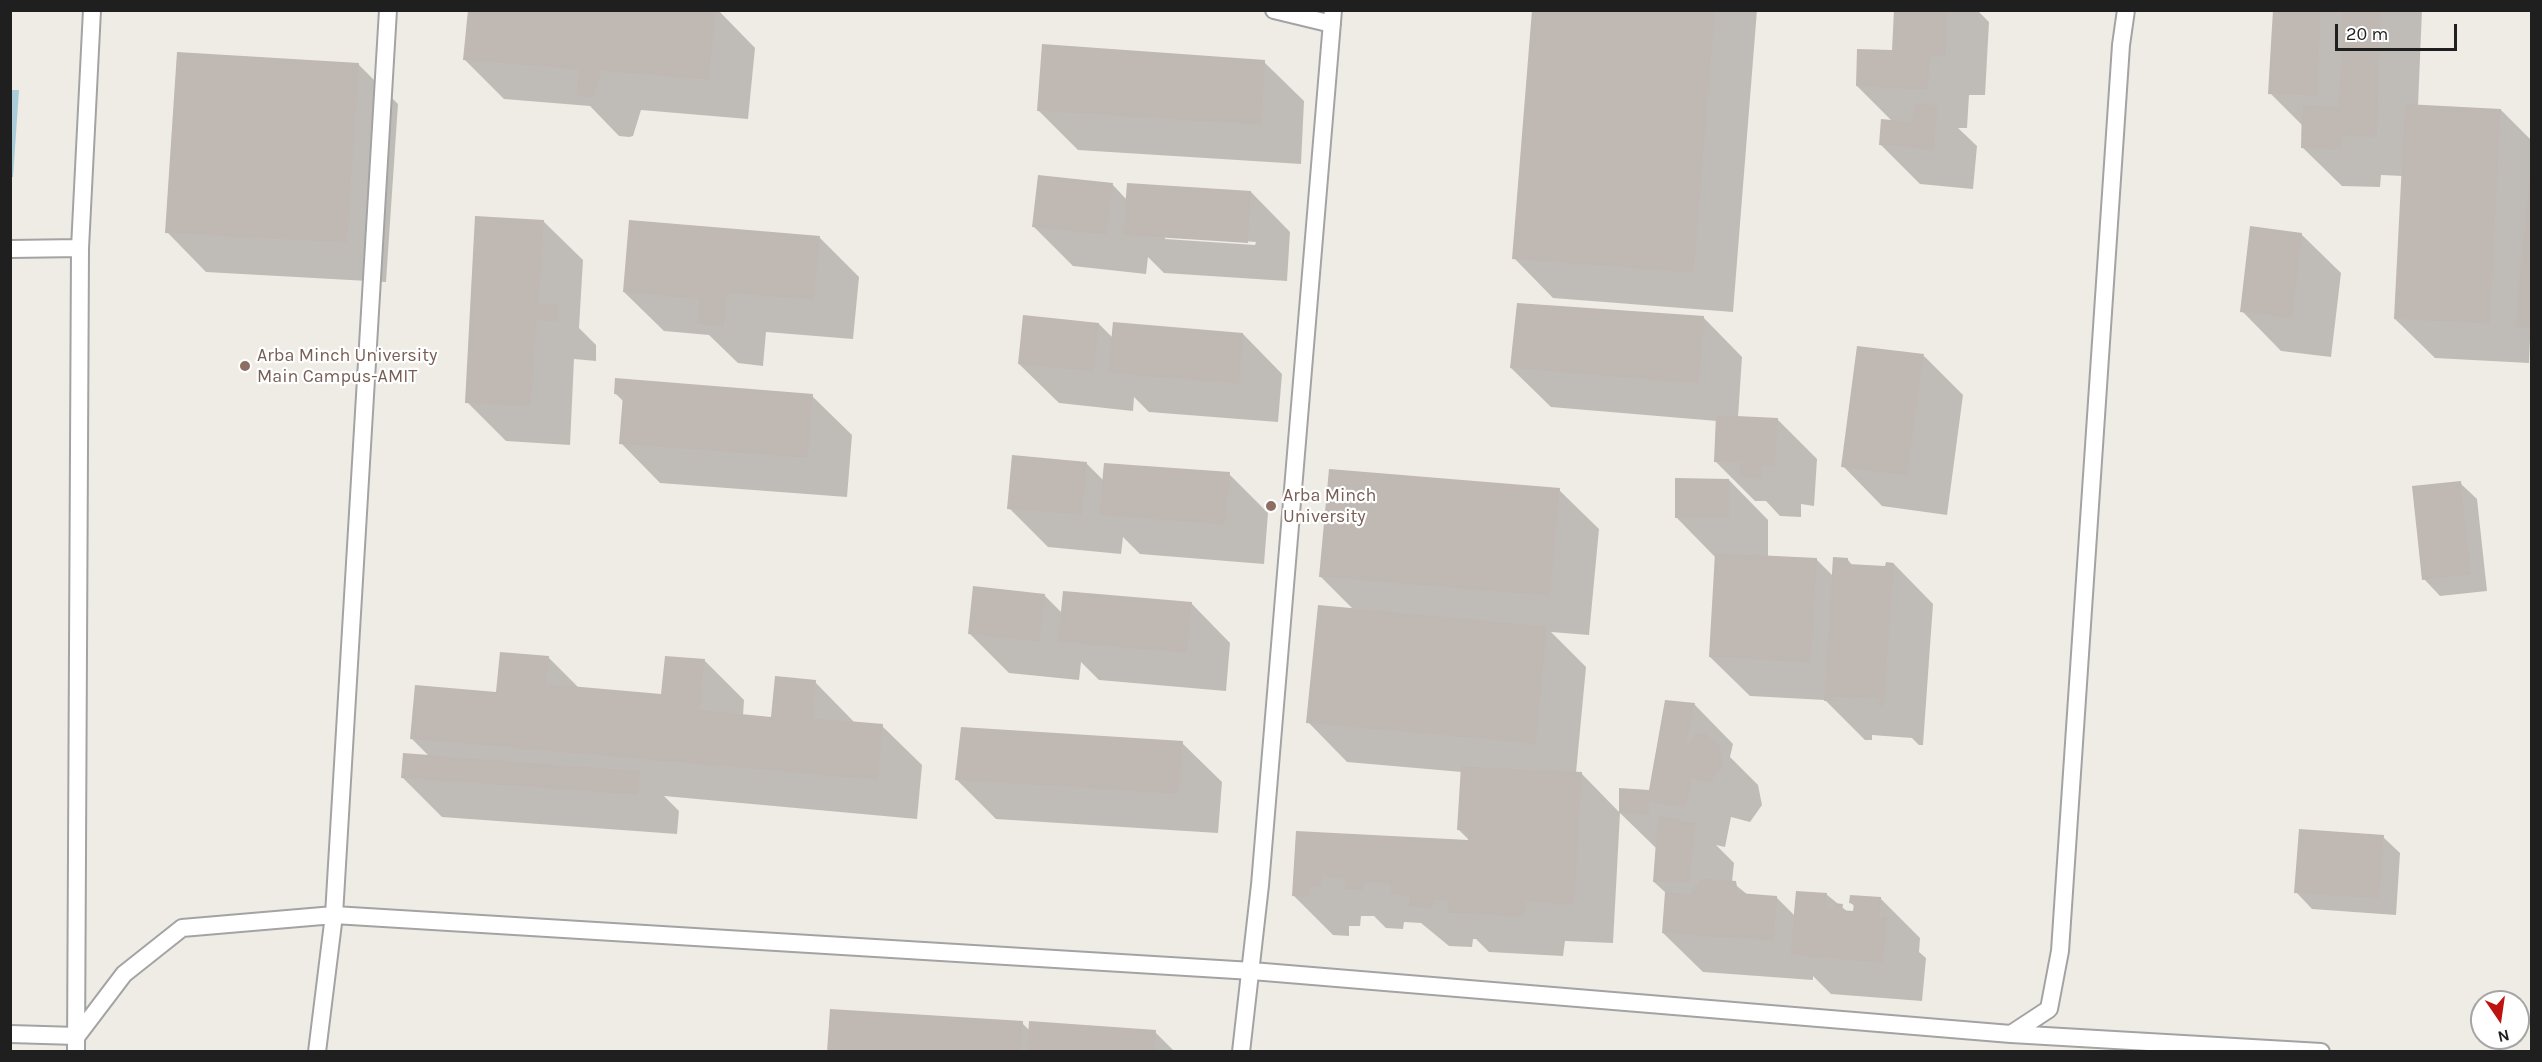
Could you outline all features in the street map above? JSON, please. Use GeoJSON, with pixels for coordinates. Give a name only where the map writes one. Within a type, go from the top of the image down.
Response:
{"type":"FeatureCollection","features":[{"type":"Feature","properties":{"kind":"lane"},"geometry":{"type":"LineString","coordinates":[[76,1044],[80,248],[92,10]]}},
{"type":"Feature","properties":{"kind":"lane"},"geometry":{"type":"LineString","coordinates":[[317,1052],[334,915],[388,10]]}},
{"type":"Feature","properties":{"kind":"lane"},"geometry":{"type":"LineString","coordinates":[[1241,1052],[1252,971],[1332,17],[1274,10]]}},
{"type":"Feature","properties":{"kind":"lane"},"geometry":{"type":"LineString","coordinates":[[2011,1034],[2049,1009],[2060,951],[2120,57],[2126,10]]}},
{"type":"Feature","properties":{"kind":"lane"},"geometry":{"type":"LineString","coordinates":[[10,249],[80,248]]}},
{"type":"Feature","properties":{"kind":"lane"},"geometry":{"type":"LineString","coordinates":[[76,1044],[124,974],[182,928],[334,915],[1252,971],[2011,1034],[2321,1052]]}},
{"type":"Feature","properties":{"kind":"lane"},"geometry":{"type":"LineString","coordinates":[[10,1034],[76,1044]]}},
{"type":"Feature","properties":{"kind":"water"},"geometry":{"type":"Polygon","coordinates":[[[10,90],[19,90],[13,177],[10,177],[10,90]]]}},
{"type":"Feature","properties":{"kind":"building"},"geometry":{"type":"Polygon","coordinates":[[[468,10],[716,10],[709,80],[602,71],[594,97],[578,97],[576,92],[578,70],[463,60],[468,10]]]}},
{"type":"Feature","properties":{"kind":"building"},"geometry":{"type":"Polygon","coordinates":[[[1532,10],[1715,10],[1694,273],[1512,259],[1532,10]]]}},
{"type":"Feature","properties":{"kind":"building"},"geometry":{"type":"Polygon","coordinates":[[[1894,10],[1948,10],[1946,56],[1930,56],[1928,90],[1856,86],[1857,49],[1892,50],[1894,10]]]}},
{"type":"Feature","properties":{"kind":"building"},"geometry":{"type":"Polygon","coordinates":[[[2273,10],[2321,10],[2317,96],[2268,94],[2273,10]]]}},
{"type":"Feature","properties":{"kind":"building"},"geometry":{"type":"Polygon","coordinates":[[[2342,10],[2381,10],[2377,137],[2342,136],[2341,149],[2301,148],[2302,105],[2339,106],[2342,10]]]}},
{"type":"Feature","properties":{"kind":"building"},"geometry":{"type":"Polygon","coordinates":[[[1042,44],[1265,60],[1262,125],[1037,111],[1042,44]]]}},
{"type":"Feature","properties":{"kind":"building"},"geometry":{"type":"Polygon","coordinates":[[[177,52],[359,63],[347,243],[165,233],[177,52]]]}},
{"type":"Feature","properties":{"kind":"building"},"geometry":{"type":"Polygon","coordinates":[[[1914,103],[1938,105],[1934,150],[1879,145],[1881,119],[1913,122],[1914,103]]]}},
{"type":"Feature","properties":{"kind":"building"},"geometry":{"type":"Polygon","coordinates":[[[2405,104],[2501,109],[2490,324],[2394,319],[2405,104]]]}},
{"type":"Feature","properties":{"kind":"building"},"geometry":{"type":"Polygon","coordinates":[[[2530,172],[2532,172],[2532,329],[2515,327],[2530,172]]]}},
{"type":"Feature","properties":{"kind":"building"},"geometry":{"type":"Polygon","coordinates":[[[1038,175],[1113,183],[1107,235],[1032,227],[1038,175]]]}},
{"type":"Feature","properties":{"kind":"building"},"geometry":{"type":"Polygon","coordinates":[[[1127,183],[1251,191],[1248,243],[1123,235],[1127,183]]]}},
{"type":"Feature","properties":{"kind":"building"},"geometry":{"type":"Polygon","coordinates":[[[475,216],[544,220],[539,304],[557,304],[557,322],[536,320],[531,406],[465,403],[475,216]]]}},
{"type":"Feature","properties":{"kind":"building"},"geometry":{"type":"Polygon","coordinates":[[[629,220],[820,236],[814,300],[727,293],[724,327],[697,324],[699,299],[623,292],[629,220]]]}},
{"type":"Feature","properties":{"kind":"building"},"geometry":{"type":"Polygon","coordinates":[[[2250,226],[2302,233],[2292,318],[2240,312],[2250,226]]]}},
{"type":"Feature","properties":{"kind":"building"},"geometry":{"type":"Polygon","coordinates":[[[1517,303],[1704,316],[1699,384],[1510,368],[1517,303]]]}},
{"type":"Feature","properties":{"kind":"building"},"geometry":{"type":"Polygon","coordinates":[[[1023,315],[1099,323],[1094,372],[1018,364],[1023,315]]]}},
{"type":"Feature","properties":{"kind":"building"},"geometry":{"type":"Polygon","coordinates":[[[1113,322],[1243,333],[1239,384],[1108,373],[1113,322]]]}},
{"type":"Feature","properties":{"kind":"building"},"geometry":{"type":"Polygon","coordinates":[[[1857,346],[1924,354],[1907,476],[1841,467],[1857,346]]]}},
{"type":"Feature","properties":{"kind":"building"},"geometry":{"type":"Polygon","coordinates":[[[615,378],[813,394],[808,458],[619,444],[623,395],[614,394],[615,378]]]}},
{"type":"Feature","properties":{"kind":"building"},"geometry":{"type":"Polygon","coordinates":[[[1716,415],[1778,418],[1775,467],[1762,466],[1762,478],[1739,477],[1740,463],[1714,462],[1716,415]]]}},
{"type":"Feature","properties":{"kind":"building"},"geometry":{"type":"Polygon","coordinates":[[[1012,455],[1087,462],[1082,515],[1007,509],[1012,455]]]}},
{"type":"Feature","properties":{"kind":"building"},"geometry":{"type":"Polygon","coordinates":[[[1104,463],[1230,472],[1225,525],[1099,515],[1104,463]]]}},
{"type":"Feature","properties":{"kind":"building"},"geometry":{"type":"Polygon","coordinates":[[[1329,469],[1560,488],[1550,596],[1319,577],[1329,469]]]}},
{"type":"Feature","properties":{"kind":"building"},"geometry":{"type":"Polygon","coordinates":[[[1675,478],[1729,479],[1729,518],[1675,518],[1675,478]]]}},
{"type":"Feature","properties":{"kind":"building"},"geometry":{"type":"Polygon","coordinates":[[[2461,481],[2471,575],[2422,580],[2412,486],[2461,481]]]}},
{"type":"Feature","properties":{"kind":"building"},"geometry":{"type":"Polygon","coordinates":[[[1715,553],[1817,558],[1811,663],[1709,657],[1715,553]]]}},
{"type":"Feature","properties":{"kind":"building"},"geometry":{"type":"Polygon","coordinates":[[[1833,557],[1848,558],[1848,564],[1885,566],[1886,562],[1894,563],[1884,706],[1878,706],[1879,699],[1833,697],[1833,701],[1824,701],[1833,557]]]}},
{"type":"Feature","properties":{"kind":"building"},"geometry":{"type":"Polygon","coordinates":[[[973,586],[1045,594],[1040,642],[968,634],[973,586]]]}},
{"type":"Feature","properties":{"kind":"building"},"geometry":{"type":"Polygon","coordinates":[[[1063,591],[1192,602],[1187,653],[1058,642],[1063,591]]]}},
{"type":"Feature","properties":{"kind":"building"},"geometry":{"type":"Polygon","coordinates":[[[1318,605],[1547,626],[1536,744],[1306,723],[1318,605]]]}},
{"type":"Feature","properties":{"kind":"building"},"geometry":{"type":"Polygon","coordinates":[[[500,652],[549,656],[547,684],[661,694],[665,656],[705,659],[700,710],[771,717],[775,676],[816,680],[813,718],[883,724],[878,780],[410,739],[415,685],[496,692],[500,652]]]}},
{"type":"Feature","properties":{"kind":"building"},"geometry":{"type":"Polygon","coordinates":[[[1665,700],[1695,703],[1685,748],[1697,732],[1706,734],[1719,744],[1723,765],[1710,783],[1692,778],[1686,808],[1649,802],[1649,815],[1619,813],[1619,788],[1649,790],[1665,700]]]}},
{"type":"Feature","properties":{"kind":"building"},"geometry":{"type":"Polygon","coordinates":[[[961,727],[1183,741],[1179,794],[955,780],[961,727]]]}},
{"type":"Feature","properties":{"kind":"building"},"geometry":{"type":"Polygon","coordinates":[[[403,753],[640,771],[638,795],[401,778],[403,753]]]}},
{"type":"Feature","properties":{"kind":"building"},"geometry":{"type":"Polygon","coordinates":[[[1461,766],[1582,772],[1574,905],[1526,902],[1524,917],[1448,913],[1448,901],[1434,900],[1433,909],[1408,907],[1409,896],[1391,895],[1391,884],[1365,883],[1364,890],[1345,889],[1345,878],[1322,877],[1321,887],[1310,887],[1310,897],[1292,896],[1296,831],[1468,840],[1468,831],[1457,830],[1461,766]]]}},
{"type":"Feature","properties":{"kind":"building"},"geometry":{"type":"Polygon","coordinates":[[[1658,815],[1695,823],[1690,883],[1653,882],[1658,815]]]}},
{"type":"Feature","properties":{"kind":"building"},"geometry":{"type":"Polygon","coordinates":[[[2299,829],[2384,835],[2379,899],[2294,893],[2299,829]]]}},
{"type":"Feature","properties":{"kind":"building"},"geometry":{"type":"Polygon","coordinates":[[[1702,878],[1736,881],[1738,893],[1777,896],[1774,941],[1662,933],[1665,892],[1690,894],[1702,878]]]}},
{"type":"Feature","properties":{"kind":"building"},"geometry":{"type":"Polygon","coordinates":[[[1796,891],[1827,893],[1826,907],[1833,908],[1834,903],[1843,904],[1842,910],[1853,911],[1854,904],[1849,903],[1850,895],[1881,897],[1880,917],[1887,917],[1883,963],[1790,955],[1796,891]]]}},
{"type":"Feature","properties":{"kind":"building"},"geometry":{"type":"Polygon","coordinates":[[[830,1009],[1023,1021],[1021,1052],[827,1052],[830,1009]]]}},
{"type":"Feature","properties":{"kind":"building"},"geometry":{"type":"Polygon","coordinates":[[[1029,1021],[1156,1030],[1155,1052],[1027,1052],[1029,1021]]]}},
{"type":"Feature","properties":{"kind":"place","name":"Arba Minch University Main Campus-AMIT"},"geometry":{"type":"Point","coordinates":[245,366]}},
{"type":"Feature","properties":{"kind":"place","name":"Arba Minch University"},"geometry":{"type":"Point","coordinates":[1271,506]}}]}
